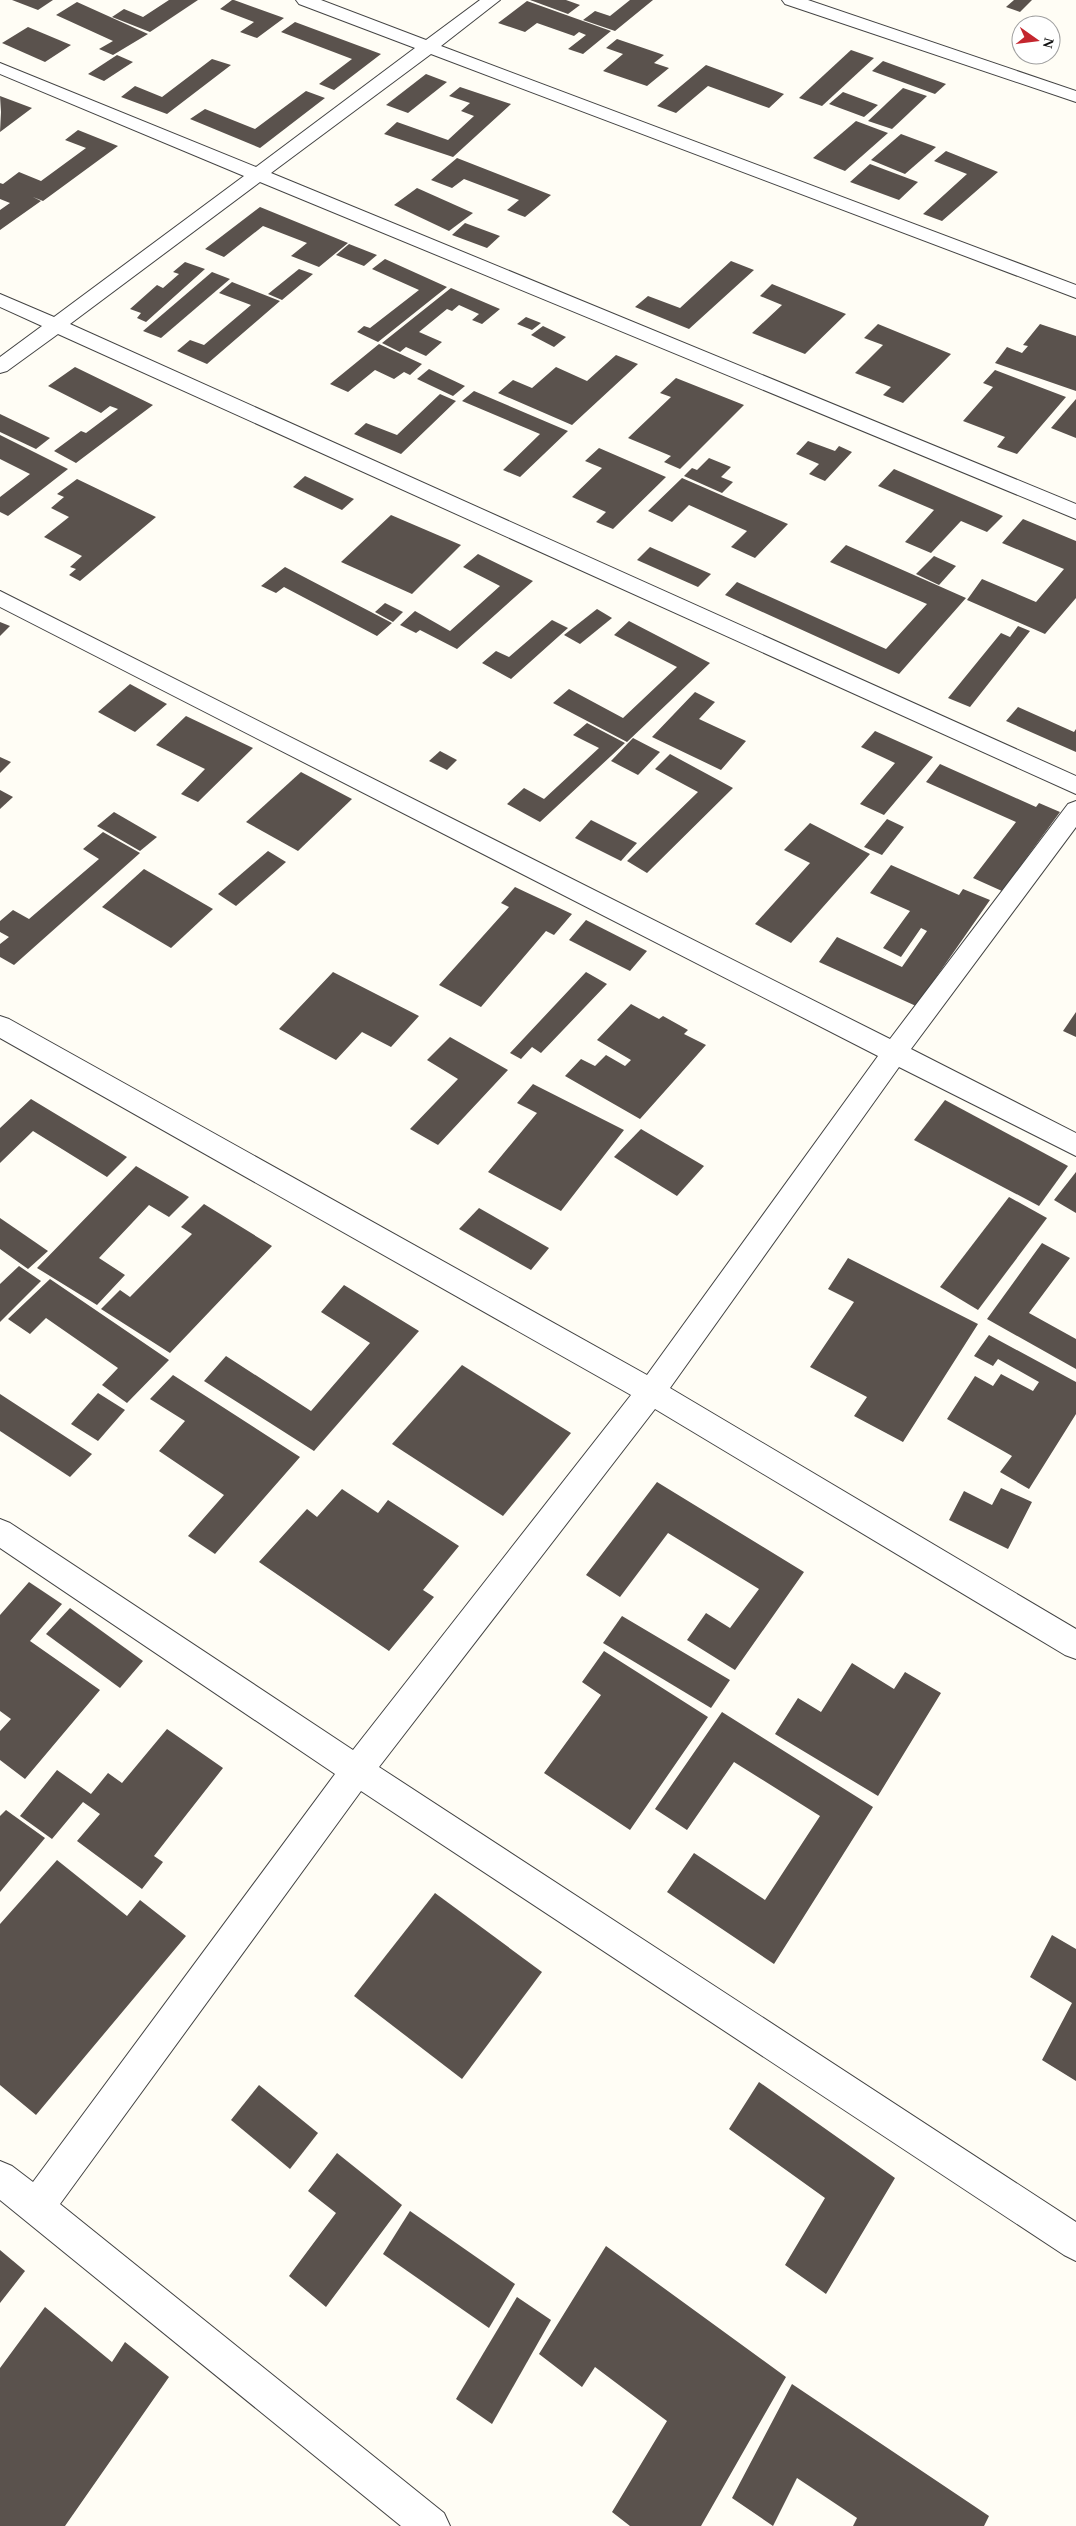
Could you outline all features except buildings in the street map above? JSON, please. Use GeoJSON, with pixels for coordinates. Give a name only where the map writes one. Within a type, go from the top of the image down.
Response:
{"type":"FeatureCollection","features":[{"type":"Feature","properties":{"kind":"street"},"geometry":{"type":"LineString","coordinates":[[305,0],[1076,292]]}},
{"type":"Feature","properties":{"kind":"street"},"geometry":{"type":"LineString","coordinates":[[0,367],[430,48],[491,0]]}},
{"type":"Feature","properties":{"kind":"street"},"geometry":{"type":"LineString","coordinates":[[791,0],[1076,96]]}},
{"type":"Feature","properties":{"kind":"street"},"geometry":{"type":"LineString","coordinates":[[0,68],[1076,512]]}},
{"type":"Feature","properties":{"kind":"street"},"geometry":{"type":"LineString","coordinates":[[0,300],[1076,786]]}},
{"type":"Feature","properties":{"kind":"street"},"geometry":{"type":"LineString","coordinates":[[0,598],[1076,1145]]}},
{"type":"Feature","properties":{"kind":"street"},"geometry":{"type":"LineString","coordinates":[[36,2206],[356,1770],[651,1392],[894,1053],[1076,810]]}},
{"type":"Feature","properties":{"kind":"street"},"geometry":{"type":"LineString","coordinates":[[0,1026],[651,1392],[1076,1645]]}},
{"type":"Feature","properties":{"kind":"street"},"geometry":{"type":"LineString","coordinates":[[0,1532],[356,1770],[1076,2243]]}},
{"type":"Feature","properties":{"kind":"street"},"geometry":{"type":"LineString","coordinates":[[0,2178],[432,2526]]}}]}
